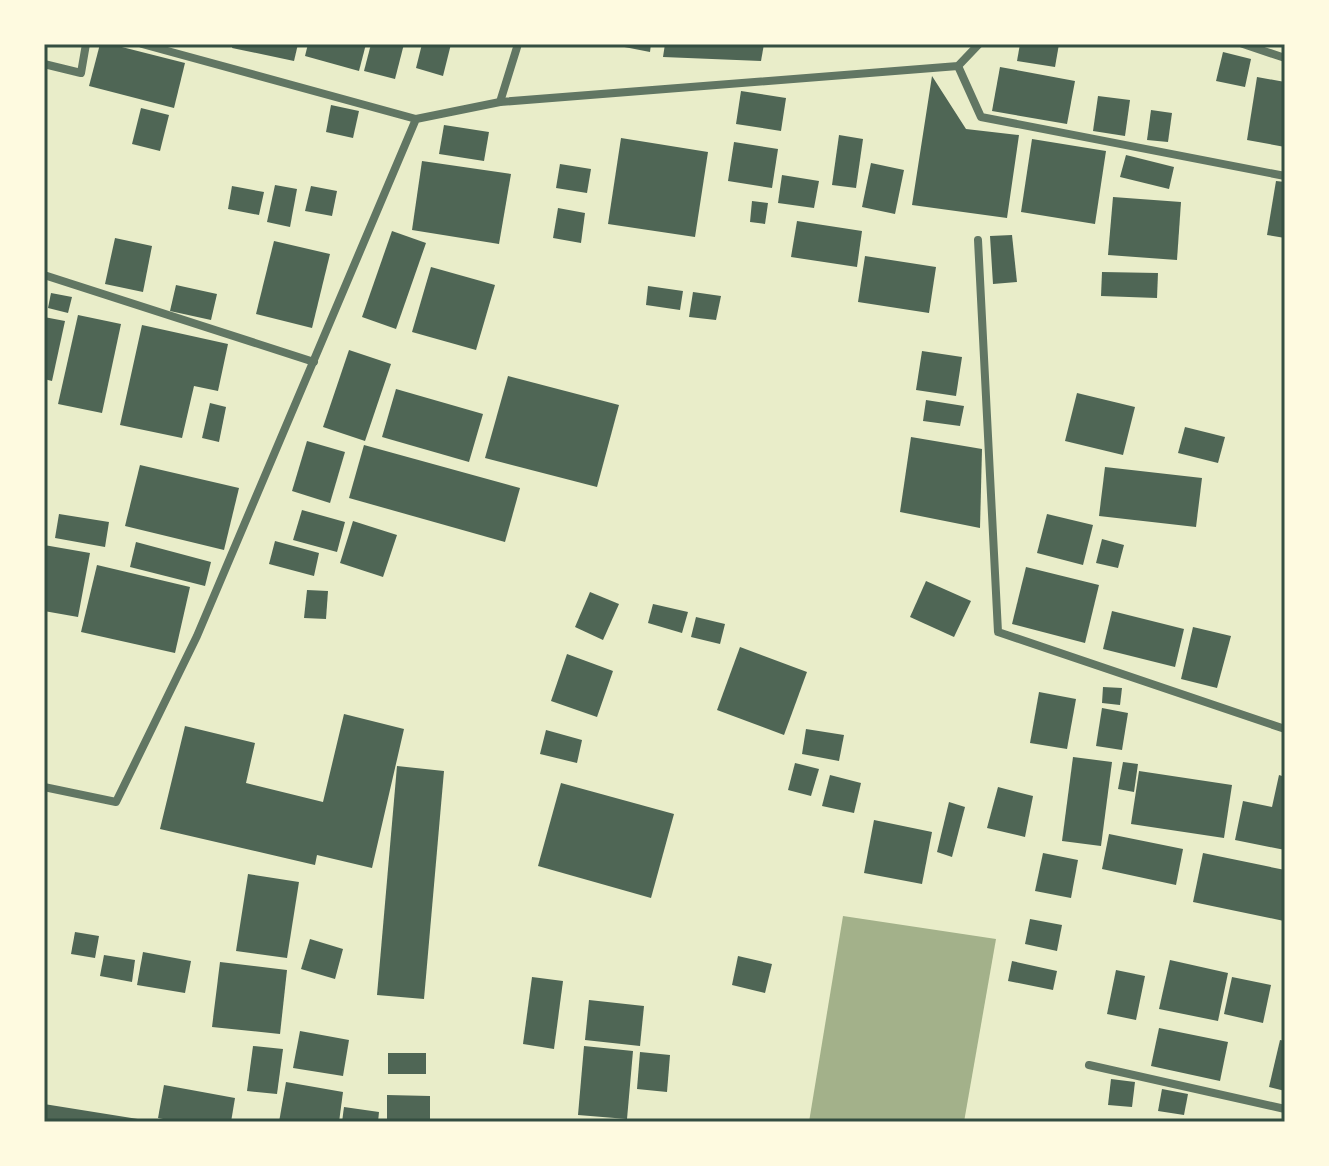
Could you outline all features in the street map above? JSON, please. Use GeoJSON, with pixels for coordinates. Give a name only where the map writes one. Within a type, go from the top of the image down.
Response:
{"type":"FeatureCollection","features":[{"type":"Feature","properties":{"kind":"street"},"geometry":{"type":"LineString","coordinates":[[44,64],[81,73],[86,44]]}},
{"type":"Feature","properties":{"kind":"street"},"geometry":{"type":"LineString","coordinates":[[142,44],[416,119],[500,102],[958,66],[979,44]]}},
{"type":"Feature","properties":{"kind":"street"},"geometry":{"type":"LineString","coordinates":[[500,102],[518,44]]}},
{"type":"Feature","properties":{"kind":"street"},"geometry":{"type":"LineString","coordinates":[[1243,44],[1285,58]]}},
{"type":"Feature","properties":{"kind":"street"},"geometry":{"type":"LineString","coordinates":[[958,66],[981,117],[1285,176]]}},
{"type":"Feature","properties":{"kind":"street"},"geometry":{"type":"LineString","coordinates":[[44,787],[116,802],[197,636],[416,119]]}},
{"type":"Feature","properties":{"kind":"street"},"geometry":{"type":"LineString","coordinates":[[978,240],[998,632],[1285,729]]}},
{"type":"Feature","properties":{"kind":"street"},"geometry":{"type":"LineString","coordinates":[[44,275],[314,362]]}},
{"type":"Feature","properties":{"kind":"street"},"geometry":{"type":"LineString","coordinates":[[1089,1065],[1285,1109]]}},
{"type":"Feature","properties":{"kind":"shaded area"},"geometry":{"type":"Polygon","coordinates":[[[843,916],[996,939],[964,1122],[809,1122],[843,916]]]}},
{"type":"Feature","properties":{"kind":"building"},"geometry":{"type":"Polygon","coordinates":[[[100,44],[185,63],[174,108],[89,86],[100,44]]]}},
{"type":"Feature","properties":{"kind":"building"},"geometry":{"type":"Polygon","coordinates":[[[233,44],[298,44],[294,61],[232,48],[233,44]]]}},
{"type":"Feature","properties":{"kind":"building"},"geometry":{"type":"Polygon","coordinates":[[[308,44],[366,44],[359,71],[305,56],[308,44]]]}},
{"type":"Feature","properties":{"kind":"building"},"geometry":{"type":"Polygon","coordinates":[[[371,44],[404,44],[395,79],[364,71],[371,44]]]}},
{"type":"Feature","properties":{"kind":"building"},"geometry":{"type":"Polygon","coordinates":[[[422,44],[451,44],[443,76],[416,68],[422,44]]]}},
{"type":"Feature","properties":{"kind":"building"},"geometry":{"type":"Polygon","coordinates":[[[609,44],[651,44],[650,52],[609,44]]]}},
{"type":"Feature","properties":{"kind":"building"},"geometry":{"type":"Polygon","coordinates":[[[665,44],[764,44],[761,61],[663,57],[665,44]]]}},
{"type":"Feature","properties":{"kind":"building"},"geometry":{"type":"Polygon","coordinates":[[[1020,44],[1059,44],[1055,67],[1017,61],[1020,44]]]}},
{"type":"Feature","properties":{"kind":"building"},"geometry":{"type":"Polygon","coordinates":[[[1223,52],[1251,59],[1245,87],[1216,81],[1223,52]]]}},
{"type":"Feature","properties":{"kind":"building"},"geometry":{"type":"Polygon","coordinates":[[[1000,67],[1075,81],[1067,124],[992,111],[1000,67]]]}},
{"type":"Feature","properties":{"kind":"building"},"geometry":{"type":"Polygon","coordinates":[[[932,76],[966,129],[1019,135],[1007,218],[912,205],[932,76]]]}},
{"type":"Feature","properties":{"kind":"building"},"geometry":{"type":"Polygon","coordinates":[[[1257,77],[1285,82],[1285,147],[1247,140],[1257,77]]]}},
{"type":"Feature","properties":{"kind":"building"},"geometry":{"type":"Polygon","coordinates":[[[741,91],[786,98],[781,131],[736,124],[741,91]]]}},
{"type":"Feature","properties":{"kind":"building"},"geometry":{"type":"Polygon","coordinates":[[[1098,96],[1130,100],[1125,136],[1093,131],[1098,96]]]}},
{"type":"Feature","properties":{"kind":"building"},"geometry":{"type":"Polygon","coordinates":[[[331,105],[359,111],[353,138],[326,132],[331,105]]]}},
{"type":"Feature","properties":{"kind":"building"},"geometry":{"type":"Polygon","coordinates":[[[141,108],[169,115],[160,151],[132,144],[141,108]]]}},
{"type":"Feature","properties":{"kind":"building"},"geometry":{"type":"Polygon","coordinates":[[[1151,110],[1172,113],[1168,142],[1147,140],[1151,110]]]}},
{"type":"Feature","properties":{"kind":"building"},"geometry":{"type":"Polygon","coordinates":[[[444,125],[489,132],[484,161],[439,154],[444,125]]]}},
{"type":"Feature","properties":{"kind":"building"},"geometry":{"type":"Polygon","coordinates":[[[839,135],[863,139],[856,188],[832,185],[839,135]]]}},
{"type":"Feature","properties":{"kind":"building"},"geometry":{"type":"Polygon","coordinates":[[[621,138],[708,152],[695,237],[608,224],[621,138]]]}},
{"type":"Feature","properties":{"kind":"building"},"geometry":{"type":"Polygon","coordinates":[[[1032,139],[1106,151],[1095,224],[1021,212],[1032,139]]]}},
{"type":"Feature","properties":{"kind":"building"},"geometry":{"type":"Polygon","coordinates":[[[734,142],[778,149],[772,188],[728,181],[734,142]]]}},
{"type":"Feature","properties":{"kind":"building"},"geometry":{"type":"Polygon","coordinates":[[[1126,155],[1174,167],[1169,189],[1120,177],[1126,155]]]}},
{"type":"Feature","properties":{"kind":"building"},"geometry":{"type":"Polygon","coordinates":[[[422,161],[511,174],[499,244],[412,230],[422,161]]]}},
{"type":"Feature","properties":{"kind":"building"},"geometry":{"type":"Polygon","coordinates":[[[871,163],[904,170],[895,214],[862,207],[871,163]]]}},
{"type":"Feature","properties":{"kind":"building"},"geometry":{"type":"Polygon","coordinates":[[[560,164],[591,169],[587,193],[556,188],[560,164]]]}},
{"type":"Feature","properties":{"kind":"building"},"geometry":{"type":"Polygon","coordinates":[[[782,175],[819,181],[814,208],[778,203],[782,175]]]}},
{"type":"Feature","properties":{"kind":"building"},"geometry":{"type":"Polygon","coordinates":[[[1276,181],[1285,182],[1285,238],[1267,235],[1276,181]]]}},
{"type":"Feature","properties":{"kind":"building"},"geometry":{"type":"Polygon","coordinates":[[[275,185],[297,189],[290,227],[267,222],[275,185]]]}},
{"type":"Feature","properties":{"kind":"building"},"geometry":{"type":"Polygon","coordinates":[[[232,186],[264,192],[259,215],[228,209],[232,186]]]}},
{"type":"Feature","properties":{"kind":"building"},"geometry":{"type":"Polygon","coordinates":[[[311,186],[337,191],[332,216],[305,211],[311,186]]]}},
{"type":"Feature","properties":{"kind":"building"},"geometry":{"type":"Polygon","coordinates":[[[1113,197],[1181,202],[1177,260],[1108,255],[1113,197]]]}},
{"type":"Feature","properties":{"kind":"building"},"geometry":{"type":"Polygon","coordinates":[[[752,201],[768,203],[765,224],[750,222],[752,201]]]}},
{"type":"Feature","properties":{"kind":"building"},"geometry":{"type":"Polygon","coordinates":[[[558,208],[585,213],[581,243],[553,238],[558,208]]]}},
{"type":"Feature","properties":{"kind":"building"},"geometry":{"type":"Polygon","coordinates":[[[797,221],[862,231],[857,267],[791,257],[797,221]]]}},
{"type":"Feature","properties":{"kind":"building"},"geometry":{"type":"Polygon","coordinates":[[[392,231],[426,243],[396,329],[362,317],[392,231]]]}},
{"type":"Feature","properties":{"kind":"building"},"geometry":{"type":"Polygon","coordinates":[[[1012,235],[1017,282],[993,284],[990,236],[1012,235]]]}},
{"type":"Feature","properties":{"kind":"building"},"geometry":{"type":"Polygon","coordinates":[[[115,238],[152,246],[143,292],[105,284],[115,238]]]}},
{"type":"Feature","properties":{"kind":"building"},"geometry":{"type":"Polygon","coordinates":[[[274,241],[330,254],[312,328],[256,314],[274,241]]]}},
{"type":"Feature","properties":{"kind":"building"},"geometry":{"type":"Polygon","coordinates":[[[865,256],[936,267],[929,313],[858,302],[865,256]]]}},
{"type":"Feature","properties":{"kind":"building"},"geometry":{"type":"Polygon","coordinates":[[[431,267],[495,285],[476,350],[412,332],[431,267]]]}},
{"type":"Feature","properties":{"kind":"building"},"geometry":{"type":"Polygon","coordinates":[[[1102,272],[1158,273],[1157,298],[1101,296],[1102,272]]]}},
{"type":"Feature","properties":{"kind":"building"},"geometry":{"type":"Polygon","coordinates":[[[176,285],[217,294],[211,320],[170,311],[176,285]]]}},
{"type":"Feature","properties":{"kind":"building"},"geometry":{"type":"Polygon","coordinates":[[[648,286],[683,291],[680,310],[646,305],[648,286]]]}},
{"type":"Feature","properties":{"kind":"building"},"geometry":{"type":"Polygon","coordinates":[[[693,292],[721,296],[716,320],[689,317],[693,292]]]}},
{"type":"Feature","properties":{"kind":"building"},"geometry":{"type":"Polygon","coordinates":[[[51,293],[72,297],[68,313],[48,308],[51,293]]]}},
{"type":"Feature","properties":{"kind":"building"},"geometry":{"type":"Polygon","coordinates":[[[78,315],[121,324],[102,413],[58,404],[78,315]]]}},
{"type":"Feature","properties":{"kind":"building"},"geometry":{"type":"Polygon","coordinates":[[[44,317],[65,321],[52,381],[44,379],[44,317]]]}},
{"type":"Feature","properties":{"kind":"building"},"geometry":{"type":"Polygon","coordinates":[[[142,325],[228,344],[218,391],[194,386],[182,438],[120,425],[142,325]]]}},
{"type":"Feature","properties":{"kind":"building"},"geometry":{"type":"Polygon","coordinates":[[[349,350],[391,364],[365,441],[323,427],[349,350]]]}},
{"type":"Feature","properties":{"kind":"building"},"geometry":{"type":"Polygon","coordinates":[[[922,351],[962,357],[956,396],[916,390],[922,351]]]}},
{"type":"Feature","properties":{"kind":"building"},"geometry":{"type":"Polygon","coordinates":[[[508,376],[619,405],[597,487],[485,458],[508,376]]]}},
{"type":"Feature","properties":{"kind":"building"},"geometry":{"type":"Polygon","coordinates":[[[396,389],[483,414],[469,462],[382,437],[396,389]]]}},
{"type":"Feature","properties":{"kind":"building"},"geometry":{"type":"Polygon","coordinates":[[[1077,393],[1135,407],[1123,455],[1065,441],[1077,393]]]}},
{"type":"Feature","properties":{"kind":"building"},"geometry":{"type":"Polygon","coordinates":[[[926,400],[964,406],[960,426],[923,421],[926,400]]]}},
{"type":"Feature","properties":{"kind":"building"},"geometry":{"type":"Polygon","coordinates":[[[210,403],[226,407],[219,442],[202,438],[210,403]]]}},
{"type":"Feature","properties":{"kind":"building"},"geometry":{"type":"Polygon","coordinates":[[[1185,427],[1225,437],[1218,463],[1178,453],[1185,427]]]}},
{"type":"Feature","properties":{"kind":"building"},"geometry":{"type":"Polygon","coordinates":[[[911,437],[982,449],[980,528],[900,512],[911,437]]]}},
{"type":"Feature","properties":{"kind":"building"},"geometry":{"type":"Polygon","coordinates":[[[307,441],[345,452],[330,503],[292,491],[307,441]]]}},
{"type":"Feature","properties":{"kind":"building"},"geometry":{"type":"Polygon","coordinates":[[[364,445],[520,488],[505,542],[349,498],[364,445]]]}},
{"type":"Feature","properties":{"kind":"building"},"geometry":{"type":"Polygon","coordinates":[[[140,465],[239,488],[224,550],[125,526],[140,465]]]}},
{"type":"Feature","properties":{"kind":"building"},"geometry":{"type":"Polygon","coordinates":[[[1105,467],[1202,478],[1196,527],[1099,516],[1105,467]]]}},
{"type":"Feature","properties":{"kind":"building"},"geometry":{"type":"Polygon","coordinates":[[[302,510],[345,522],[337,552],[293,540],[302,510]]]}},
{"type":"Feature","properties":{"kind":"building"},"geometry":{"type":"Polygon","coordinates":[[[59,514],[109,522],[105,547],[55,538],[59,514]]]}},
{"type":"Feature","properties":{"kind":"building"},"geometry":{"type":"Polygon","coordinates":[[[1047,514],[1093,525],[1083,565],[1037,553],[1047,514]]]}},
{"type":"Feature","properties":{"kind":"building"},"geometry":{"type":"Polygon","coordinates":[[[353,521],[397,535],[383,577],[340,563],[353,521]]]}},
{"type":"Feature","properties":{"kind":"building"},"geometry":{"type":"Polygon","coordinates":[[[1102,539],[1124,545],[1118,568],[1096,563],[1102,539]]]}},
{"type":"Feature","properties":{"kind":"building"},"geometry":{"type":"Polygon","coordinates":[[[275,541],[319,553],[314,576],[269,564],[275,541]]]}},
{"type":"Feature","properties":{"kind":"building"},"geometry":{"type":"Polygon","coordinates":[[[136,542],[211,562],[205,586],[130,567],[136,542]]]}},
{"type":"Feature","properties":{"kind":"building"},"geometry":{"type":"Polygon","coordinates":[[[44,545],[90,553],[78,617],[44,611],[44,545]]]}},
{"type":"Feature","properties":{"kind":"building"},"geometry":{"type":"Polygon","coordinates":[[[97,565],[190,587],[175,653],[81,632],[97,565]]]}},
{"type":"Feature","properties":{"kind":"building"},"geometry":{"type":"Polygon","coordinates":[[[1026,567],[1099,585],[1085,643],[1012,624],[1026,567]]]}},
{"type":"Feature","properties":{"kind":"building"},"geometry":{"type":"Polygon","coordinates":[[[926,581],[971,601],[954,637],[910,617],[926,581]]]}},
{"type":"Feature","properties":{"kind":"building"},"geometry":{"type":"Polygon","coordinates":[[[307,590],[328,591],[326,619],[304,618],[307,590]]]}},
{"type":"Feature","properties":{"kind":"building"},"geometry":{"type":"Polygon","coordinates":[[[590,592],[619,604],[603,640],[575,627],[590,592]]]}},
{"type":"Feature","properties":{"kind":"building"},"geometry":{"type":"Polygon","coordinates":[[[653,604],[688,612],[682,633],[648,623],[653,604]]]}},
{"type":"Feature","properties":{"kind":"building"},"geometry":{"type":"Polygon","coordinates":[[[1112,611],[1184,629],[1175,667],[1103,649],[1112,611]]]}},
{"type":"Feature","properties":{"kind":"building"},"geometry":{"type":"Polygon","coordinates":[[[696,617],[725,624],[720,644],[691,637],[696,617]]]}},
{"type":"Feature","properties":{"kind":"building"},"geometry":{"type":"Polygon","coordinates":[[[1193,627],[1231,636],[1217,688],[1181,679],[1193,627]]]}},
{"type":"Feature","properties":{"kind":"building"},"geometry":{"type":"Polygon","coordinates":[[[740,647],[807,672],[784,735],[717,710],[740,647]]]}},
{"type":"Feature","properties":{"kind":"building"},"geometry":{"type":"Polygon","coordinates":[[[567,654],[613,671],[597,717],[551,701],[567,654]]]}},
{"type":"Feature","properties":{"kind":"building"},"geometry":{"type":"Polygon","coordinates":[[[1103,687],[1122,688],[1120,705],[1102,703],[1103,687]]]}},
{"type":"Feature","properties":{"kind":"building"},"geometry":{"type":"Polygon","coordinates":[[[1039,692],[1076,699],[1067,749],[1030,743],[1039,692]]]}},
{"type":"Feature","properties":{"kind":"building"},"geometry":{"type":"Polygon","coordinates":[[[1102,708],[1128,713],[1122,750],[1096,746],[1102,708]]]}},
{"type":"Feature","properties":{"kind":"building"},"geometry":{"type":"Polygon","coordinates":[[[344,714],[404,729],[372,868],[317,855],[315,865],[160,829],[185,726],[255,743],[246,783],[323,802],[344,714]]]}},
{"type":"Feature","properties":{"kind":"building"},"geometry":{"type":"Polygon","coordinates":[[[806,729],[844,735],[839,761],[802,754],[806,729]]]}},
{"type":"Feature","properties":{"kind":"building"},"geometry":{"type":"Polygon","coordinates":[[[546,730],[582,740],[577,763],[540,754],[546,730]]]}},
{"type":"Feature","properties":{"kind":"building"},"geometry":{"type":"Polygon","coordinates":[[[1073,757],[1112,762],[1101,846],[1062,841],[1073,757]]]}},
{"type":"Feature","properties":{"kind":"building"},"geometry":{"type":"Polygon","coordinates":[[[1123,762],[1138,764],[1134,792],[1118,789],[1123,762]]]}},
{"type":"Feature","properties":{"kind":"building"},"geometry":{"type":"Polygon","coordinates":[[[795,763],[819,769],[811,796],[788,790],[795,763]]]}},
{"type":"Feature","properties":{"kind":"building"},"geometry":{"type":"Polygon","coordinates":[[[397,766],[444,771],[424,999],[377,995],[397,766]]]}},
{"type":"Feature","properties":{"kind":"building"},"geometry":{"type":"Polygon","coordinates":[[[1139,771],[1232,785],[1224,838],[1131,824],[1139,771]]]}},
{"type":"Feature","properties":{"kind":"building"},"geometry":{"type":"Polygon","coordinates":[[[830,775],[861,783],[854,813],[822,806],[830,775]]]}},
{"type":"Feature","properties":{"kind":"building"},"geometry":{"type":"Polygon","coordinates":[[[1279,775],[1285,777],[1285,850],[1235,840],[1243,801],[1272,807],[1279,775]]]}},
{"type":"Feature","properties":{"kind":"building"},"geometry":{"type":"Polygon","coordinates":[[[561,783],[674,814],[651,898],[538,866],[561,783]]]}},
{"type":"Feature","properties":{"kind":"building"},"geometry":{"type":"Polygon","coordinates":[[[998,787],[1033,796],[1025,837],[987,828],[998,787]]]}},
{"type":"Feature","properties":{"kind":"building"},"geometry":{"type":"Polygon","coordinates":[[[949,802],[965,807],[952,857],[937,852],[949,802]]]}},
{"type":"Feature","properties":{"kind":"building"},"geometry":{"type":"Polygon","coordinates":[[[874,820],[932,832],[922,884],[864,873],[874,820]]]}},
{"type":"Feature","properties":{"kind":"building"},"geometry":{"type":"Polygon","coordinates":[[[1109,834],[1183,849],[1176,885],[1102,869],[1109,834]]]}},
{"type":"Feature","properties":{"kind":"building"},"geometry":{"type":"Polygon","coordinates":[[[1043,853],[1078,860],[1071,898],[1035,891],[1043,853]]]}},
{"type":"Feature","properties":{"kind":"building"},"geometry":{"type":"Polygon","coordinates":[[[1203,853],[1285,870],[1284,921],[1193,902],[1203,853]]]}},
{"type":"Feature","properties":{"kind":"building"},"geometry":{"type":"Polygon","coordinates":[[[248,874],[299,882],[287,958],[236,951],[248,874]]]}},
{"type":"Feature","properties":{"kind":"building"},"geometry":{"type":"Polygon","coordinates":[[[1030,919],[1062,925],[1057,951],[1025,944],[1030,919]]]}},
{"type":"Feature","properties":{"kind":"building"},"geometry":{"type":"Polygon","coordinates":[[[75,932],[99,936],[95,958],[71,954],[75,932]]]}},
{"type":"Feature","properties":{"kind":"building"},"geometry":{"type":"Polygon","coordinates":[[[310,939],[343,949],[335,979],[301,969],[310,939]]]}},
{"type":"Feature","properties":{"kind":"building"},"geometry":{"type":"Polygon","coordinates":[[[143,952],[191,961],[185,993],[137,985],[143,952]]]}},
{"type":"Feature","properties":{"kind":"building"},"geometry":{"type":"Polygon","coordinates":[[[104,955],[135,960],[132,982],[100,976],[104,955]]]}},
{"type":"Feature","properties":{"kind":"building"},"geometry":{"type":"Polygon","coordinates":[[[738,956],[772,964],[765,993],[732,985],[738,956]]]}},
{"type":"Feature","properties":{"kind":"building"},"geometry":{"type":"Polygon","coordinates":[[[1170,960],[1228,973],[1218,1021],[1159,1009],[1170,960]]]}},
{"type":"Feature","properties":{"kind":"building"},"geometry":{"type":"Polygon","coordinates":[[[1012,961],[1057,971],[1053,990],[1008,981],[1012,961]]]}},
{"type":"Feature","properties":{"kind":"building"},"geometry":{"type":"Polygon","coordinates":[[[220,962],[287,970],[280,1034],[212,1027],[220,962]]]}},
{"type":"Feature","properties":{"kind":"building"},"geometry":{"type":"Polygon","coordinates":[[[1116,970],[1145,976],[1136,1020],[1107,1014],[1116,970]]]}},
{"type":"Feature","properties":{"kind":"building"},"geometry":{"type":"Polygon","coordinates":[[[532,977],[563,981],[554,1049],[523,1044],[532,977]]]}},
{"type":"Feature","properties":{"kind":"building"},"geometry":{"type":"Polygon","coordinates":[[[1232,977],[1271,985],[1263,1023],[1224,1014],[1232,977]]]}},
{"type":"Feature","properties":{"kind":"building"},"geometry":{"type":"Polygon","coordinates":[[[589,1000],[644,1006],[640,1046],[585,1040],[589,1000]]]}},
{"type":"Feature","properties":{"kind":"building"},"geometry":{"type":"Polygon","coordinates":[[[1159,1028],[1228,1042],[1220,1081],[1151,1066],[1159,1028]]]}},
{"type":"Feature","properties":{"kind":"building"},"geometry":{"type":"Polygon","coordinates":[[[300,1031],[349,1040],[343,1076],[293,1068],[300,1031]]]}},
{"type":"Feature","properties":{"kind":"building"},"geometry":{"type":"Polygon","coordinates":[[[1280,1040],[1285,1041],[1285,1091],[1269,1087],[1280,1040]]]}},
{"type":"Feature","properties":{"kind":"building"},"geometry":{"type":"Polygon","coordinates":[[[253,1046],[283,1049],[277,1094],[247,1091],[253,1046]]]}},
{"type":"Feature","properties":{"kind":"building"},"geometry":{"type":"Polygon","coordinates":[[[584,1046],[633,1051],[627,1119],[578,1115],[584,1046]]]}},
{"type":"Feature","properties":{"kind":"building"},"geometry":{"type":"Polygon","coordinates":[[[640,1052],[670,1055],[667,1092],[637,1089],[640,1052]]]}},
{"type":"Feature","properties":{"kind":"building"},"geometry":{"type":"Polygon","coordinates":[[[388,1053],[426,1053],[426,1074],[388,1074],[388,1053]]]}},
{"type":"Feature","properties":{"kind":"building"},"geometry":{"type":"Polygon","coordinates":[[[1111,1079],[1135,1082],[1132,1107],[1108,1105],[1111,1079]]]}},
{"type":"Feature","properties":{"kind":"building"},"geometry":{"type":"Polygon","coordinates":[[[286,1082],[343,1092],[339,1122],[279,1122],[286,1082]]]}},
{"type":"Feature","properties":{"kind":"building"},"geometry":{"type":"Polygon","coordinates":[[[164,1085],[235,1098],[231,1122],[178,1122],[158,1118],[164,1085]]]}},
{"type":"Feature","properties":{"kind":"building"},"geometry":{"type":"Polygon","coordinates":[[[1162,1089],[1188,1094],[1184,1115],[1158,1111],[1162,1089]]]}},
{"type":"Feature","properties":{"kind":"building"},"geometry":{"type":"Polygon","coordinates":[[[387,1095],[430,1096],[430,1122],[387,1122],[387,1095]]]}},
{"type":"Feature","properties":{"kind":"building"},"geometry":{"type":"Polygon","coordinates":[[[44,1104],[144,1120],[144,1122],[44,1122],[44,1104]]]}},
{"type":"Feature","properties":{"kind":"building"},"geometry":{"type":"Polygon","coordinates":[[[344,1107],[379,1112],[378,1122],[342,1122],[344,1107]]]}}]}
